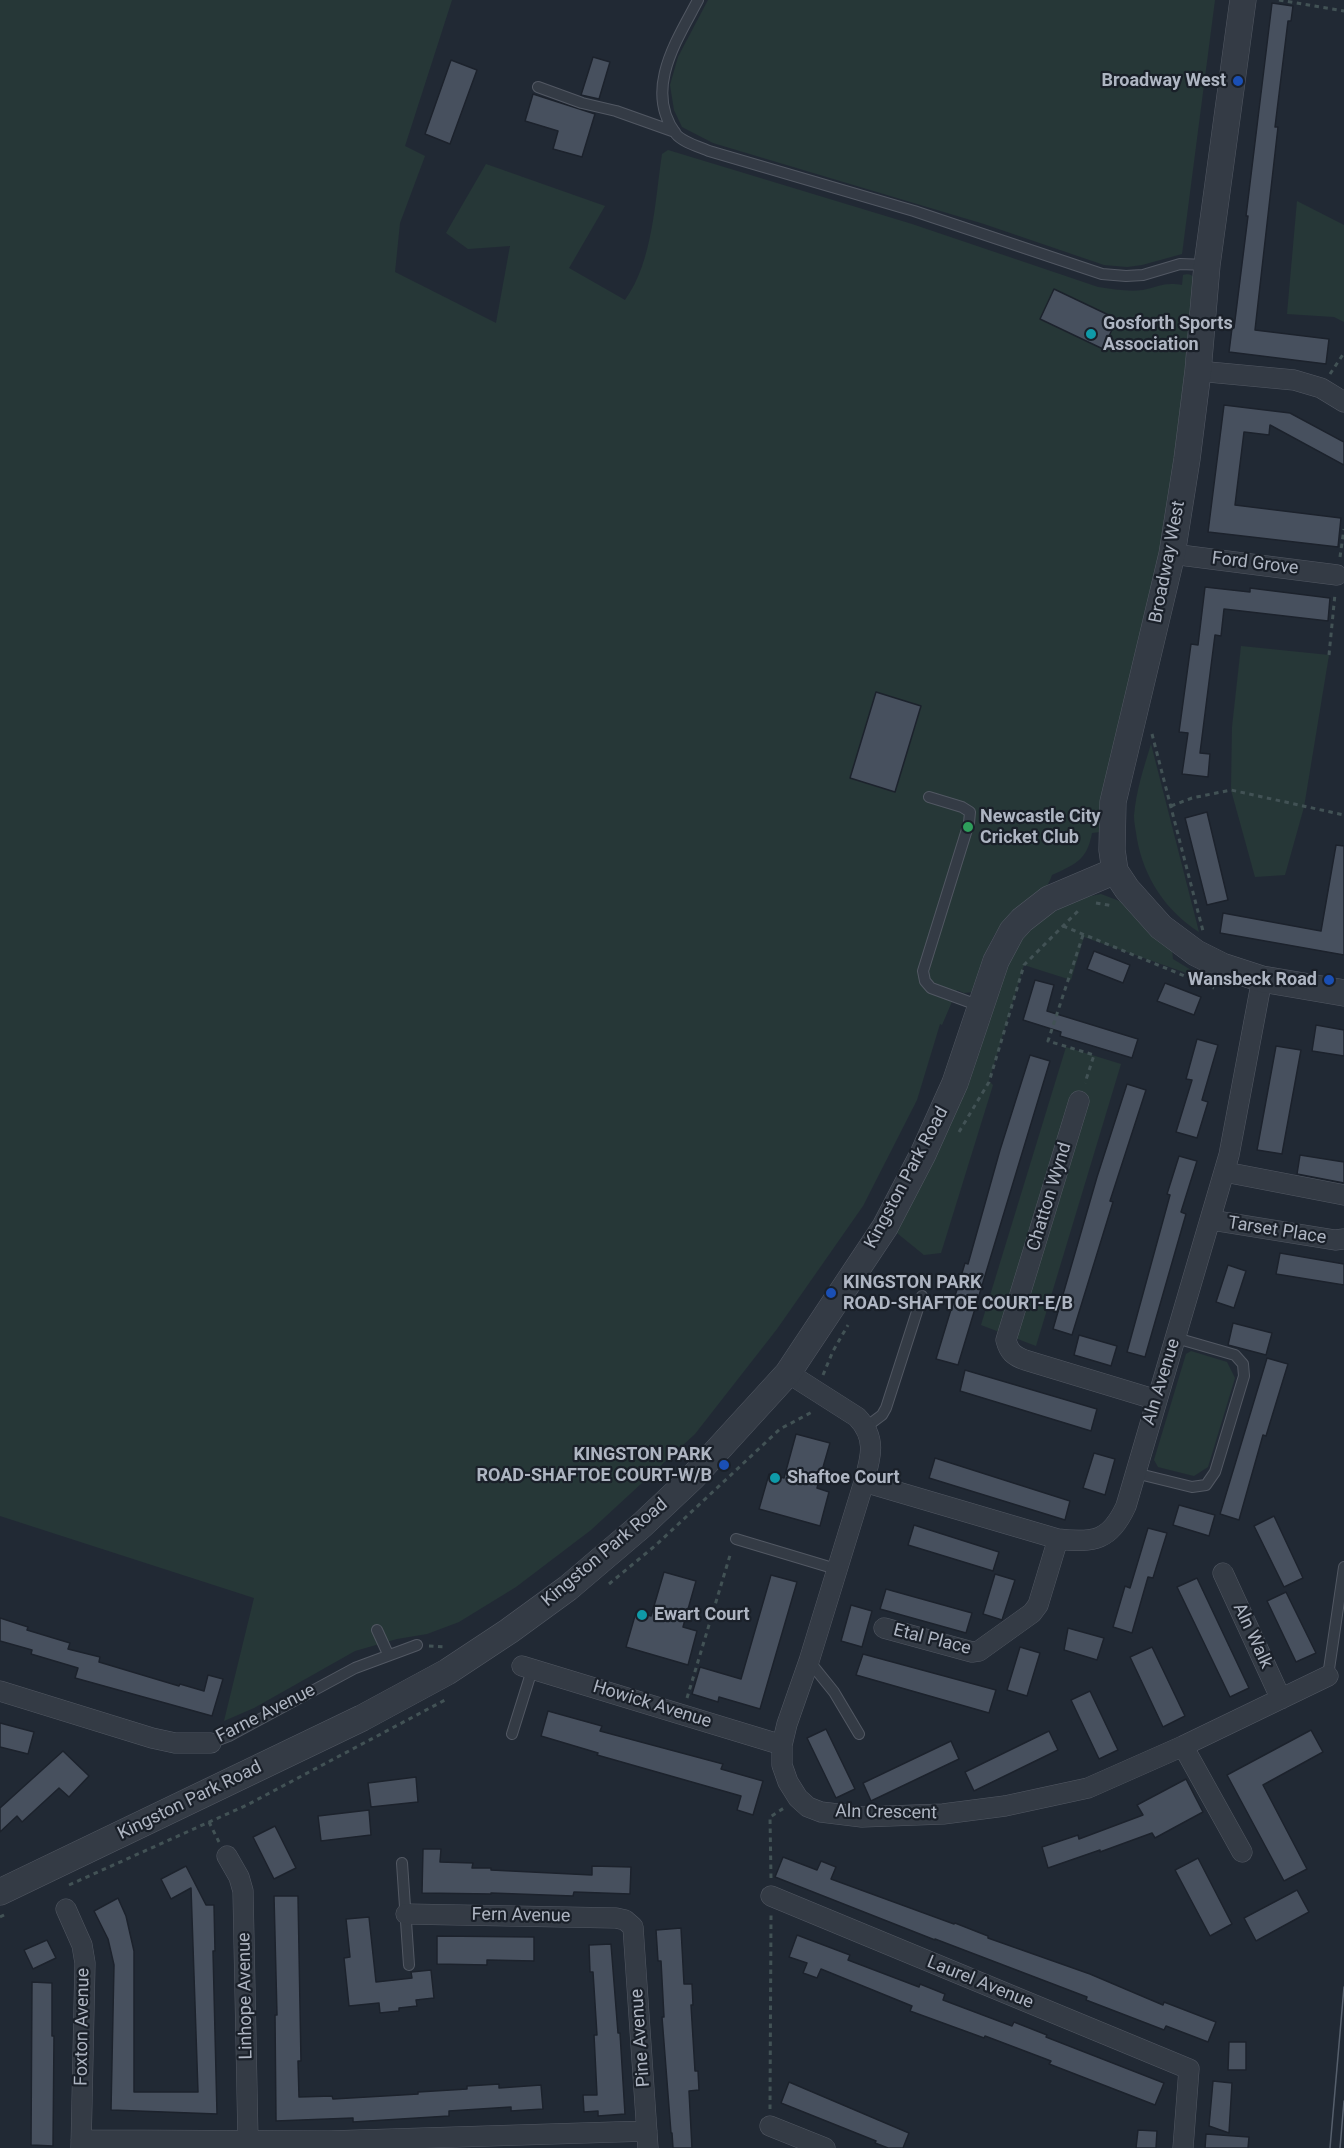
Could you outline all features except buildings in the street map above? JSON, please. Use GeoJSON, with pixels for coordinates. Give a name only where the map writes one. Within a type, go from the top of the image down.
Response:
{"type":"FeatureCollection","features":[{"type":"Feature","properties":{"kind":"street","name":"Broadway West"},"geometry":{"type":"LineString","coordinates":[[1115,872],[1111,837],[1113,802],[1172,554],[1187,459],[1198,371],[1207,265],[1244,0]]}},
{"type":"Feature","properties":{"kind":"street"},"geometry":{"type":"LineString","coordinates":[[1198,371],[1294,380],[1321,388],[1344,402]]}},
{"type":"Feature","properties":{"kind":"street","name":"Ford Grove"},"geometry":{"type":"LineString","coordinates":[[1172,554],[1338,575]]}},
{"type":"Feature","properties":{"kind":"street"},"geometry":{"type":"LineString","coordinates":[[1115,872],[1161,927],[1179,942],[1209,960],[1262,979],[1344,993]]}},
{"type":"Feature","properties":{"kind":"street","name":"Kingston Park Road"},"geometry":{"type":"LineString","coordinates":[[5,1902],[447,1672],[495,1641],[568,1587],[642,1525],[693,1477],[788,1373],[885,1227],[918,1164],[955,1083],[1004,942],[1022,920],[1049,899],[1115,872]]}},
{"type":"Feature","properties":{"kind":"street","name":"Aln Avenue"},"geometry":{"type":"LineString","coordinates":[[864,1482],[1059,1539],[1091,1541],[1102,1537],[1120,1520],[1225,1172],[1233,1140],[1262,979]]}},
{"type":"Feature","properties":{"kind":"street","name":"Chatton Wynd"},"geometry":{"type":"LineString","coordinates":[[1079,1101],[1006,1340],[1008,1350],[1025,1360],[1157,1400]]}},
{"type":"Feature","properties":{"kind":"street"},"geometry":{"type":"LineString","coordinates":[[1225,1172],[1344,1195]]}},
{"type":"Feature","properties":{"kind":"street","name":"Tarset Place"},"geometry":{"type":"LineString","coordinates":[[1211,1221],[1335,1240],[1344,1239]]}},
{"type":"Feature","properties":{"kind":"street"},"geometry":{"type":"LineString","coordinates":[[788,1373],[857,1417],[866,1427],[871,1443],[864,1482],[809,1661],[787,1724],[782,1765],[788,1782],[798,1798]]}},
{"type":"Feature","properties":{"kind":"street","name":"Etal Place"},"geometry":{"type":"LineString","coordinates":[[884,1628],[972,1652],[979,1651],[1032,1613],[1038,1605],[1059,1539]]}},
{"type":"Feature","properties":{"kind":"street","name":"Aln Walk"},"geometry":{"type":"LineString","coordinates":[[1223,1573],[1281,1698]]}},
{"type":"Feature","properties":{"kind":"street","name":"Howick Avenue"},"geometry":{"type":"LineString","coordinates":[[527,1668],[783,1745]]}},
{"type":"Feature","properties":{"kind":"street","name":"Aln Crescent"},"geometry":{"type":"LineString","coordinates":[[798,1798],[808,1807],[821,1812],[862,1817],[964,1812],[1005,1806],[1088,1788],[1183,1746],[1328,1676]]}},
{"type":"Feature","properties":{"kind":"street","name":"Farne Avenue"},"geometry":{"type":"LineString","coordinates":[[0,1691],[152,1738],[175,1743],[211,1743]]}},
{"type":"Feature","properties":{"kind":"street"},"geometry":{"type":"LineString","coordinates":[[1183,1746],[1242,1852]]}},
{"type":"Feature","properties":{"kind":"street","name":"Linhope Avenue"},"geometry":{"type":"LineString","coordinates":[[227,1856],[239,1877],[243,1892],[248,2140]]}},
{"type":"Feature","properties":{"kind":"street","name":"Laurel Avenue"},"geometry":{"type":"LineString","coordinates":[[771,1896],[1189,2069],[1183,2148]]}},
{"type":"Feature","properties":{"kind":"street","name":"Foxton Avenue"},"geometry":{"type":"LineString","coordinates":[[66,1909],[81,1946],[85,1963],[81,2144]]}},
{"type":"Feature","properties":{"kind":"street","name":"Fern Avenue"},"geometry":{"type":"LineString","coordinates":[[406,1914],[616,1918],[625,1920],[633,1927]]}},
{"type":"Feature","properties":{"kind":"street","name":"Pine Avenue"},"geometry":{"type":"LineString","coordinates":[[633,1927],[648,2139]]}},
{"type":"Feature","properties":{"kind":"street"},"geometry":{"type":"LineString","coordinates":[[770,2126],[825,2148]]}},
{"type":"Feature","properties":{"kind":"street"},"geometry":{"type":"LineString","coordinates":[[81,2144],[248,2140],[648,2139]]}},
{"type":"Feature","properties":{"kind":"lane"},"geometry":{"type":"LineString","coordinates":[[698,0],[670,53],[662,83],[665,111],[677,136],[709,151],[914,211],[1102,274],[1143,275],[1180,264],[1207,265]]}},
{"type":"Feature","properties":{"kind":"lane"},"geometry":{"type":"LineString","coordinates":[[538,87],[675,132]]}},
{"type":"Feature","properties":{"kind":"lane"},"geometry":{"type":"LineString","coordinates":[[929,797],[962,807],[970,812],[969,823],[923,971],[925,981],[931,988],[980,1006]]}},
{"type":"Feature","properties":{"kind":"lane"},"geometry":{"type":"LineString","coordinates":[[866,1427],[882,1415],[886,1408],[922,1296]]}},
{"type":"Feature","properties":{"kind":"lane"},"geometry":{"type":"LineString","coordinates":[[1135,1473],[1192,1487],[1206,1485],[1215,1472],[1241,1387],[1244,1370],[1240,1358],[1176,1338]]}},
{"type":"Feature","properties":{"kind":"lane"},"geometry":{"type":"LineString","coordinates":[[735,1539],[836,1569]]}},
{"type":"Feature","properties":{"kind":"lane"},"geometry":{"type":"LineString","coordinates":[[1328,1676],[1344,1566]]}},
{"type":"Feature","properties":{"kind":"lane"},"geometry":{"type":"LineString","coordinates":[[377,1630],[388,1654]]}},
{"type":"Feature","properties":{"kind":"lane","name":"Farne Avenue"},"geometry":{"type":"LineString","coordinates":[[211,1743],[230,1736],[355,1668],[417,1645]]}},
{"type":"Feature","properties":{"kind":"lane"},"geometry":{"type":"LineString","coordinates":[[809,1661],[834,1692],[859,1734]]}},
{"type":"Feature","properties":{"kind":"lane"},"geometry":{"type":"LineString","coordinates":[[512,1734],[527,1668]]}},
{"type":"Feature","properties":{"kind":"lane"},"geometry":{"type":"LineString","coordinates":[[402,1863],[409,1965]]}},
{"type":"Feature","properties":{"kind":"path"},"geometry":{"type":"LineString","coordinates":[[1279,0],[1344,11]]}},
{"type":"Feature","properties":{"kind":"path"},"geometry":{"type":"LineString","coordinates":[[1321,388],[1344,352]]}},
{"type":"Feature","properties":{"kind":"path"},"geometry":{"type":"LineString","coordinates":[[1150,728],[1209,960]]}},
{"type":"Feature","properties":{"kind":"path"},"geometry":{"type":"LineString","coordinates":[[1170,806],[1192,798],[1231,790],[1344,815]]}},
{"type":"Feature","properties":{"kind":"path"},"geometry":{"type":"LineString","coordinates":[[1092,903],[1114,906],[1124,913],[1138,902]]}},
{"type":"Feature","properties":{"kind":"path"},"geometry":{"type":"LineString","coordinates":[[1030,958],[1087,905]]}},
{"type":"Feature","properties":{"kind":"path"},"geometry":{"type":"LineString","coordinates":[[1063,926],[1219,990]]}},
{"type":"Feature","properties":{"kind":"path"},"geometry":{"type":"LineString","coordinates":[[1079,1101],[1094,1054],[1048,1041],[1083,935]]}},
{"type":"Feature","properties":{"kind":"path"},"geometry":{"type":"LineString","coordinates":[[682,1714],[735,1539]]}},
{"type":"Feature","properties":{"kind":"path"},"geometry":{"type":"LineString","coordinates":[[417,1645],[454,1648]]}},
{"type":"Feature","properties":{"kind":"path"},"geometry":{"type":"LineString","coordinates":[[770,2126],[770,1817],[798,1798]]}},
{"type":"Feature","properties":{"kind":"path"},"geometry":{"type":"LineString","coordinates":[[66,1886],[247,1805]]}},
{"type":"Feature","properties":{"kind":"path"},"geometry":{"type":"LineString","coordinates":[[0,1917],[5,1902]]}},
{"type":"Feature","properties":{"kind":"shaded area"},"geometry":{"type":"Polygon","coordinates":[[[0,0],[452,0],[405,146],[425,156],[400,223],[395,272],[496,323],[510,246],[468,249],[446,233],[486,164],[605,206],[569,268],[625,300],[642,268],[655,210],[662,154],[668,150],[912,224],[1098,287],[1137,291],[1166,284],[1182,285],[1185,274],[1191,275],[1197,281],[1170,509],[1100,832],[1092,833],[1087,849],[1079,860],[1052,875],[1037,897],[1000,927],[987,950],[973,992],[964,993],[957,990],[942,1025],[940,1024],[917,1100],[863,1206],[777,1329],[695,1434],[591,1530],[516,1587],[459,1622],[427,1634],[397,1639],[355,1651],[254,1708],[224,1721],[254,1598],[0,1516],[0,0]]]}},
{"type":"Feature","properties":{"kind":"shaded area"},"geometry":{"type":"Polygon","coordinates":[[[708,0],[1215,0],[1182,254],[1142,265],[1127,267],[1104,265],[984,224],[713,143],[682,127],[674,110],[670,85],[678,57],[708,0]]]}},
{"type":"Feature","properties":{"kind":"shaded area"},"geometry":{"type":"Polygon","coordinates":[[[1297,201],[1344,225],[1344,322],[1334,317],[1287,314],[1297,201]]]}},
{"type":"Feature","properties":{"kind":"shaded area"},"geometry":{"type":"Polygon","coordinates":[[[1241,646],[1329,655],[1304,807],[1285,875],[1255,877],[1231,790],[1232,727],[1241,646]]]}},
{"type":"Feature","properties":{"kind":"shaded area"},"geometry":{"type":"Polygon","coordinates":[[[1151,744],[1199,932],[1176,914],[1158,892],[1140,853],[1134,816],[1138,788],[1151,744]]]}},
{"type":"Feature","properties":{"kind":"shaded area"},"geometry":{"type":"Polygon","coordinates":[[[1101,894],[1122,902],[1172,950],[1173,959],[1209,981],[1084,937],[1071,980],[1024,965],[989,1081],[993,1085],[941,1253],[924,1255],[892,1229],[1016,946],[1034,927],[1054,912],[1076,901],[1101,894]]]}},
{"type":"Feature","properties":{"kind":"shaded area"},"geometry":{"type":"Polygon","coordinates":[[[1066,1047],[1121,1064],[1036,1346],[981,1325],[1066,1047]]]}},
{"type":"Feature","properties":{"kind":"shaded area"},"geometry":{"type":"Polygon","coordinates":[[[1191,1351],[1227,1362],[1235,1378],[1208,1467],[1194,1476],[1158,1467],[1154,1460],[1186,1354],[1191,1351]]]}},
{"type":"Feature","properties":{"kind":"tram line"},"geometry":{"type":"LineString","coordinates":[[1330,2148],[1344,1987]]}},
{"type":"Feature","properties":{"kind":"tram line"},"geometry":{"type":"LineString","coordinates":[[1340,2148],[1344,2101]]}},
{"type":"Feature","properties":{"kind":"place","name":"Broadway West"},"geometry":{"type":"Point","coordinates":[1238,81]}},
{"type":"Feature","properties":{"kind":"place","name":"Gosforth Sports Association"},"geometry":{"type":"Point","coordinates":[1091,334]}},
{"type":"Feature","properties":{"kind":"place","name":"Newcastle City Cricket Club"},"geometry":{"type":"Point","coordinates":[968,827]}},
{"type":"Feature","properties":{"kind":"place","name":"Wansbeck Road"},"geometry":{"type":"Point","coordinates":[1329,980]}},
{"type":"Feature","properties":{"kind":"place","name":"KINGSTON PARK ROAD-SHAFTOE COURT-E/B"},"geometry":{"type":"Point","coordinates":[831,1293]}},
{"type":"Feature","properties":{"kind":"place","name":"KINGSTON PARK ROAD-SHAFTOE COURT-W/B"},"geometry":{"type":"Point","coordinates":[724,1465]}},
{"type":"Feature","properties":{"kind":"place","name":"Shaftoe Court"},"geometry":{"type":"Point","coordinates":[775,1478]}},
{"type":"Feature","properties":{"kind":"place","name":"Ewart Court"},"geometry":{"type":"Point","coordinates":[642,1615]}}]}
